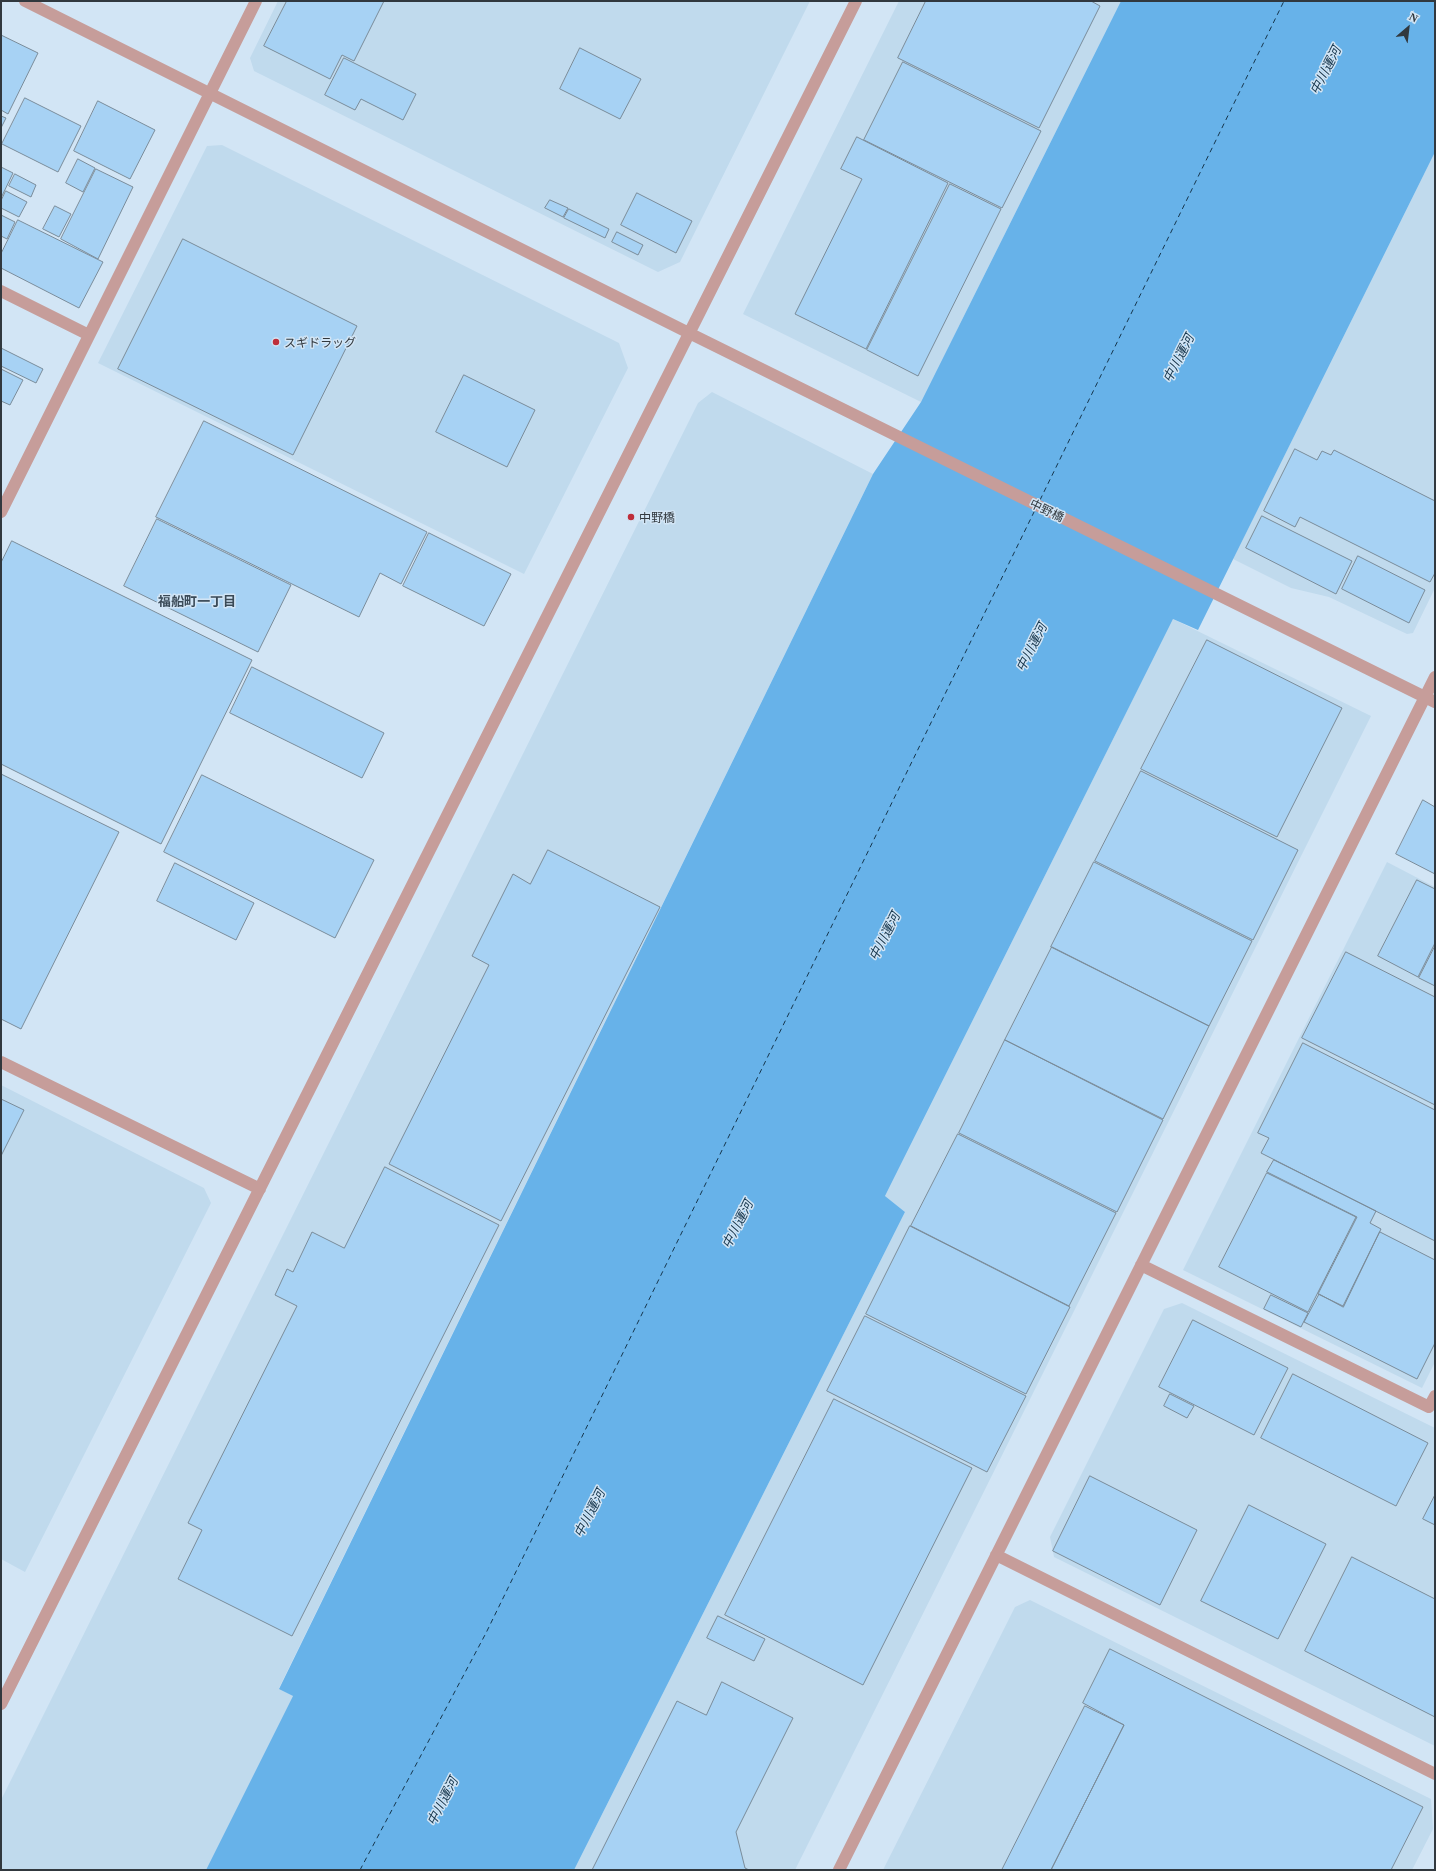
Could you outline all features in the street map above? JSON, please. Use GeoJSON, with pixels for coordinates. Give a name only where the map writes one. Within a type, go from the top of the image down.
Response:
{"type":"FeatureCollection","features":[{"type":"Feature","properties":{"kind":"street","name":"中野橋"},"geometry":{"type":"LineString","coordinates":[[25,1],[210,92],[689,333],[1430,700]]}},
{"type":"Feature","properties":{"kind":"street"},"geometry":{"type":"LineString","coordinates":[[1,512],[256,1]]}},
{"type":"Feature","properties":{"kind":"street"},"geometry":{"type":"LineString","coordinates":[[1,1704],[856,1]]}},
{"type":"Feature","properties":{"kind":"street"},"geometry":{"type":"LineString","coordinates":[[1,291],[89,335]]}},
{"type":"Feature","properties":{"kind":"street"},"geometry":{"type":"LineString","coordinates":[[839,1870],[1141,1266],[1430,700],[1435,677]]}},
{"type":"Feature","properties":{"kind":"street"},"geometry":{"type":"LineString","coordinates":[[1,1062],[260,1189]]}},
{"type":"Feature","properties":{"kind":"street"},"geometry":{"type":"LineString","coordinates":[[1141,1266],[1429,1407],[1435,1396]]}},
{"type":"Feature","properties":{"kind":"street"},"geometry":{"type":"LineString","coordinates":[[996,1555],[1435,1774]]}},
{"type":"Feature","properties":{"kind":"shaded area"},"geometry":{"type":"Polygon","coordinates":[[[278,1],[810,1],[680,262],[658,272],[254,71],[250,58],[278,1]]]}},
{"type":"Feature","properties":{"kind":"shaded area"},"geometry":{"type":"Polygon","coordinates":[[[899,1],[1121,1],[921,402],[743,314],[899,1]]]}},
{"type":"Feature","properties":{"kind":"shaded area"},"geometry":{"type":"Polygon","coordinates":[[[222,145],[619,343],[628,368],[524,574],[98,363],[207,146],[222,145]]]}},
{"type":"Feature","properties":{"kind":"shaded area"},"geometry":{"type":"Polygon","coordinates":[[[1435,152],[1435,588],[1413,633],[1407,634],[1329,597],[1291,588],[1233,559],[1435,152]]]}},
{"type":"Feature","properties":{"kind":"shaded area"},"geometry":{"type":"Polygon","coordinates":[[[712,392],[873,474],[279,1688],[293,1696],[206,1870],[1,1870],[1,1800],[698,403],[712,392]]]}},
{"type":"Feature","properties":{"kind":"shaded area"},"geometry":{"type":"Polygon","coordinates":[[[1173,619],[1371,716],[795,1870],[574,1870],[905,1212],[885,1196],[1173,619]]]}},
{"type":"Feature","properties":{"kind":"shaded area"},"geometry":{"type":"Polygon","coordinates":[[[1387,862],[1435,887],[1435,1362],[1422,1388],[1183,1270],[1387,862]]]}},
{"type":"Feature","properties":{"kind":"shaded area"},"geometry":{"type":"Polygon","coordinates":[[[1,1085],[204,1188],[211,1203],[25,1572],[1,1559],[1,1085]]]}},
{"type":"Feature","properties":{"kind":"shaded area"},"geometry":{"type":"Polygon","coordinates":[[[1182,1303],[1435,1428],[1435,1746],[1054,1557],[1050,1537],[1164,1309],[1182,1303]]]}},
{"type":"Feature","properties":{"kind":"shaded area"},"geometry":{"type":"Polygon","coordinates":[[[1030,1600],[1431,1799],[1433,1829],[1412,1870],[883,1870],[1015,1607],[1030,1600]]]}},
{"type":"Feature","properties":{"kind":"water","name":"中川運河"},"geometry":{"type":"Polygon","coordinates":[[[1121,1],[1435,1],[1435,152],[1198,630],[1173,619],[885,1196],[905,1212],[574,1870],[206,1870],[293,1696],[279,1689],[873,474],[921,402],[1121,1]]]}},
{"type":"Feature","properties":{"kind":"building"},"geometry":{"type":"Polygon","coordinates":[[[287,1],[384,1],[354,61],[342,55],[330,79],[264,46],[287,1]]]}},
{"type":"Feature","properties":{"kind":"building"},"geometry":{"type":"Polygon","coordinates":[[[926,1],[1091,1],[1100,6],[1039,128],[898,58],[926,1]]]}},
{"type":"Feature","properties":{"kind":"building"},"geometry":{"type":"Polygon","coordinates":[[[1,35],[38,53],[8,114],[1,110],[1,35]]]}},
{"type":"Feature","properties":{"kind":"building"},"geometry":{"type":"Polygon","coordinates":[[[580,48],[641,79],[620,119],[560,89],[580,48]]]}},
{"type":"Feature","properties":{"kind":"building"},"geometry":{"type":"Polygon","coordinates":[[[344,58],[416,94],[403,120],[361,99],[355,110],[325,95],[344,58]]]}},
{"type":"Feature","properties":{"kind":"building"},"geometry":{"type":"Polygon","coordinates":[[[903,62],[1041,131],[1002,208],[864,140],[903,62]]]}},
{"type":"Feature","properties":{"kind":"building"},"geometry":{"type":"Polygon","coordinates":[[[25,98],[81,126],[58,172],[2,144],[25,98]]]}},
{"type":"Feature","properties":{"kind":"building"},"geometry":{"type":"Polygon","coordinates":[[[98,101],[155,130],[130,179],[74,151],[98,101]]]}},
{"type":"Feature","properties":{"kind":"building"},"geometry":{"type":"Polygon","coordinates":[[[1,116],[6,118],[1,128],[1,116]]]}},
{"type":"Feature","properties":{"kind":"building"},"geometry":{"type":"Polygon","coordinates":[[[857,137],[948,183],[866,349],[795,314],[862,179],[841,169],[857,137]]]}},
{"type":"Feature","properties":{"kind":"building"},"geometry":{"type":"Polygon","coordinates":[[[78,159],[95,168],[83,192],[66,183],[78,159]]]}},
{"type":"Feature","properties":{"kind":"building"},"geometry":{"type":"Polygon","coordinates":[[[1,167],[13,173],[1,198],[1,167]]]}},
{"type":"Feature","properties":{"kind":"building"},"geometry":{"type":"Polygon","coordinates":[[[96,169],[133,187],[98,259],[61,239],[96,169]]]}},
{"type":"Feature","properties":{"kind":"building"},"geometry":{"type":"Polygon","coordinates":[[[15,174],[36,185],[31,197],[9,186],[15,174]]]}},
{"type":"Feature","properties":{"kind":"building"},"geometry":{"type":"Polygon","coordinates":[[[950,184],[1001,209],[918,376],[867,350],[950,184]]]}},
{"type":"Feature","properties":{"kind":"building"},"geometry":{"type":"Polygon","coordinates":[[[6,191],[27,202],[19,217],[1,208],[1,201],[6,191]]]}},
{"type":"Feature","properties":{"kind":"building"},"geometry":{"type":"Polygon","coordinates":[[[637,193],[692,221],[676,253],[621,225],[637,193]]]}},
{"type":"Feature","properties":{"kind":"building"},"geometry":{"type":"Polygon","coordinates":[[[550,200],[568,208],[563,217],[545,208],[550,200]]]}},
{"type":"Feature","properties":{"kind":"building"},"geometry":{"type":"Polygon","coordinates":[[[55,206],[71,214],[59,237],[43,229],[55,206]]]}},
{"type":"Feature","properties":{"kind":"building"},"geometry":{"type":"Polygon","coordinates":[[[569,209],[609,229],[605,238],[564,218],[569,209]]]}},
{"type":"Feature","properties":{"kind":"building"},"geometry":{"type":"Polygon","coordinates":[[[1,215],[15,222],[7,239],[1,236],[1,215]]]}},
{"type":"Feature","properties":{"kind":"building"},"geometry":{"type":"Polygon","coordinates":[[[18,220],[103,262],[79,308],[1,268],[1,254],[18,220]]]}},
{"type":"Feature","properties":{"kind":"building"},"geometry":{"type":"Polygon","coordinates":[[[617,232],[643,245],[638,255],[612,242],[617,232]]]}},
{"type":"Feature","properties":{"kind":"building"},"geometry":{"type":"Polygon","coordinates":[[[183,239],[357,326],[293,455],[118,369],[183,239]]]}},
{"type":"Feature","properties":{"kind":"building"},"geometry":{"type":"Polygon","coordinates":[[[1,348],[43,369],[36,383],[1,366],[1,348]]]}},
{"type":"Feature","properties":{"kind":"building"},"geometry":{"type":"Polygon","coordinates":[[[1,369],[23,380],[10,405],[1,401],[1,369]]]}},
{"type":"Feature","properties":{"kind":"building"},"geometry":{"type":"Polygon","coordinates":[[[464,375],[535,410],[507,467],[436,432],[464,375]]]}},
{"type":"Feature","properties":{"kind":"building"},"geometry":{"type":"Polygon","coordinates":[[[204,421],[427,532],[401,584],[380,573],[359,617],[156,517],[204,421]]]}},
{"type":"Feature","properties":{"kind":"building"},"geometry":{"type":"Polygon","coordinates":[[[1295,449],[1317,460],[1322,451],[1331,455],[1334,450],[1435,501],[1435,573],[1430,582],[1300,517],[1295,527],[1264,511],[1295,449]]]}},
{"type":"Feature","properties":{"kind":"building"},"geometry":{"type":"Polygon","coordinates":[[[1262,516],[1352,561],[1336,594],[1246,548],[1262,516]]]}},
{"type":"Feature","properties":{"kind":"building"},"geometry":{"type":"Polygon","coordinates":[[[157,519],[291,585],[258,652],[124,586],[157,519]]]}},
{"type":"Feature","properties":{"kind":"building"},"geometry":{"type":"Polygon","coordinates":[[[429,533],[511,574],[484,626],[403,586],[429,533]]]}},
{"type":"Feature","properties":{"kind":"building"},"geometry":{"type":"Polygon","coordinates":[[[12,541],[252,660],[161,844],[1,764],[1,563],[12,541]]]}},
{"type":"Feature","properties":{"kind":"building"},"geometry":{"type":"Polygon","coordinates":[[[1358,556],[1425,590],[1409,623],[1342,589],[1358,556]]]}},
{"type":"Feature","properties":{"kind":"building"},"geometry":{"type":"Polygon","coordinates":[[[1207,640],[1342,708],[1277,837],[1141,769],[1207,640]]]}},
{"type":"Feature","properties":{"kind":"building"},"geometry":{"type":"Polygon","coordinates":[[[252,667],[384,733],[362,778],[230,713],[252,667]]]}},
{"type":"Feature","properties":{"kind":"building"},"geometry":{"type":"Polygon","coordinates":[[[1141,771],[1298,850],[1253,940],[1095,861],[1141,771]]]}},
{"type":"Feature","properties":{"kind":"building"},"geometry":{"type":"Polygon","coordinates":[[[1,774],[119,832],[21,1029],[1,1019],[1,774]]]}},
{"type":"Feature","properties":{"kind":"building"},"geometry":{"type":"Polygon","coordinates":[[[202,775],[374,860],[335,938],[164,852],[202,775]]]}},
{"type":"Feature","properties":{"kind":"building"},"geometry":{"type":"Polygon","coordinates":[[[1423,800],[1435,807],[1435,874],[1396,854],[1423,800]]]}},
{"type":"Feature","properties":{"kind":"building"},"geometry":{"type":"Polygon","coordinates":[[[548,850],[660,907],[501,1221],[389,1164],[489,965],[472,956],[513,874],[530,884],[548,850]]]}},
{"type":"Feature","properties":{"kind":"building"},"geometry":{"type":"Polygon","coordinates":[[[1094,862],[1252,941],[1209,1026],[1051,947],[1094,862]]]}},
{"type":"Feature","properties":{"kind":"building"},"geometry":{"type":"Polygon","coordinates":[[[175,863],[254,903],[236,940],[157,901],[175,863]]]}},
{"type":"Feature","properties":{"kind":"building"},"geometry":{"type":"Polygon","coordinates":[[[1417,880],[1435,889],[1435,943],[1418,977],[1378,956],[1417,880]]]}},
{"type":"Feature","properties":{"kind":"building"},"geometry":{"type":"Polygon","coordinates":[[[1435,946],[1435,986],[1419,978],[1435,946]]]}},
{"type":"Feature","properties":{"kind":"building"},"geometry":{"type":"Polygon","coordinates":[[[1052,947],[1209,1026],[1163,1119],[1005,1040],[1052,947]]]}},
{"type":"Feature","properties":{"kind":"building"},"geometry":{"type":"Polygon","coordinates":[[[1346,952],[1435,997],[1435,1105],[1302,1038],[1346,952]]]}},
{"type":"Feature","properties":{"kind":"building"},"geometry":{"type":"Polygon","coordinates":[[[1005,1040],[1163,1120],[1117,1212],[959,1133],[1005,1040]]]}},
{"type":"Feature","properties":{"kind":"building"},"geometry":{"type":"Polygon","coordinates":[[[1303,1043],[1435,1110],[1435,1241],[1261,1153],[1269,1138],[1258,1133],[1303,1043]]]}},
{"type":"Feature","properties":{"kind":"building"},"geometry":{"type":"Polygon","coordinates":[[[1,1099],[24,1110],[1,1156],[1,1099]]]}},
{"type":"Feature","properties":{"kind":"building"},"geometry":{"type":"Polygon","coordinates":[[[958,1134],[1116,1213],[1069,1306],[911,1226],[958,1134]]]}},
{"type":"Feature","properties":{"kind":"building"},"geometry":{"type":"Polygon","coordinates":[[[1274,1160],[1376,1211],[1370,1223],[1381,1229],[1343,1306],[1318,1294],[1357,1217],[1267,1172],[1274,1160]]]}},
{"type":"Feature","properties":{"kind":"building"},"geometry":{"type":"Polygon","coordinates":[[[385,1167],[499,1225],[292,1636],[178,1579],[202,1530],[188,1523],[297,1306],[275,1295],[287,1269],[293,1272],[312,1232],[344,1248],[385,1167]]]}},
{"type":"Feature","properties":{"kind":"building"},"geometry":{"type":"Polygon","coordinates":[[[1267,1173],[1356,1217],[1308,1312],[1219,1267],[1267,1173]]]}},
{"type":"Feature","properties":{"kind":"building"},"geometry":{"type":"Polygon","coordinates":[[[910,1226],[1070,1307],[1026,1394],[866,1314],[910,1226]]]}},
{"type":"Feature","properties":{"kind":"building"},"geometry":{"type":"Polygon","coordinates":[[[1380,1232],[1435,1260],[1435,1343],[1417,1379],[1304,1322],[1319,1294],[1343,1307],[1380,1232]]]}},
{"type":"Feature","properties":{"kind":"building"},"geometry":{"type":"Polygon","coordinates":[[[1271,1295],[1308,1313],[1301,1327],[1264,1309],[1271,1295]]]}},
{"type":"Feature","properties":{"kind":"building"},"geometry":{"type":"Polygon","coordinates":[[[865,1316],[1026,1396],[987,1472],[827,1391],[865,1316]]]}},
{"type":"Feature","properties":{"kind":"building"},"geometry":{"type":"Polygon","coordinates":[[[1193,1320],[1288,1368],[1254,1435],[1159,1387],[1193,1320]]]}},
{"type":"Feature","properties":{"kind":"building"},"geometry":{"type":"Polygon","coordinates":[[[1293,1374],[1428,1443],[1396,1506],[1261,1438],[1293,1374]]]}},
{"type":"Feature","properties":{"kind":"building"},"geometry":{"type":"Polygon","coordinates":[[[1170,1394],[1194,1406],[1187,1418],[1164,1406],[1170,1394]]]}},
{"type":"Feature","properties":{"kind":"building"},"geometry":{"type":"Polygon","coordinates":[[[834,1399],[972,1468],[863,1685],[725,1615],[834,1399]]]}},
{"type":"Feature","properties":{"kind":"building"},"geometry":{"type":"Polygon","coordinates":[[[1090,1476],[1197,1530],[1160,1605],[1053,1551],[1090,1476]]]}},
{"type":"Feature","properties":{"kind":"building"},"geometry":{"type":"Polygon","coordinates":[[[1435,1495],[1435,1525],[1423,1519],[1435,1495]]]}},
{"type":"Feature","properties":{"kind":"building"},"geometry":{"type":"Polygon","coordinates":[[[1249,1505],[1326,1544],[1278,1639],[1201,1601],[1249,1505]]]}},
{"type":"Feature","properties":{"kind":"building"},"geometry":{"type":"Polygon","coordinates":[[[1352,1557],[1435,1599],[1435,1717],[1305,1651],[1352,1557]]]}},
{"type":"Feature","properties":{"kind":"building"},"geometry":{"type":"Polygon","coordinates":[[[718,1616],[765,1639],[754,1661],[707,1638],[718,1616]]]}},
{"type":"Feature","properties":{"kind":"building"},"geometry":{"type":"Polygon","coordinates":[[[1110,1649],[1423,1807],[1391,1870],[1051,1870],[1124,1725],[1083,1703],[1110,1649]]]}},
{"type":"Feature","properties":{"kind":"building"},"geometry":{"type":"Polygon","coordinates":[[[722,1682],[793,1718],[736,1832],[745,1868],[749,1870],[592,1870],[677,1701],[706,1715],[722,1682]]]}},
{"type":"Feature","properties":{"kind":"building"},"geometry":{"type":"Polygon","coordinates":[[[1085,1706],[1124,1725],[1051,1870],[1002,1870],[1085,1706]]]}},
{"type":"Feature","properties":{"kind":"ferry route"},"geometry":{"type":"LineString","coordinates":[[1040,500],[1284,1]]}},
{"type":"Feature","properties":{"kind":"ferry route"},"geometry":{"type":"LineString","coordinates":[[360,1870],[486,1633],[1035,510]]}},
{"type":"Feature","properties":{"kind":"place","name":"スギドラッグ"},"geometry":{"type":"Point","coordinates":[276,342]}},
{"type":"Feature","properties":{"kind":"place","name":"中野橋"},"geometry":{"type":"Point","coordinates":[631,517]}},
{"type":"Feature","properties":{"kind":"district","name":"福船町一丁目"},"geometry":{"type":"Point","coordinates":[197,601]}}]}
